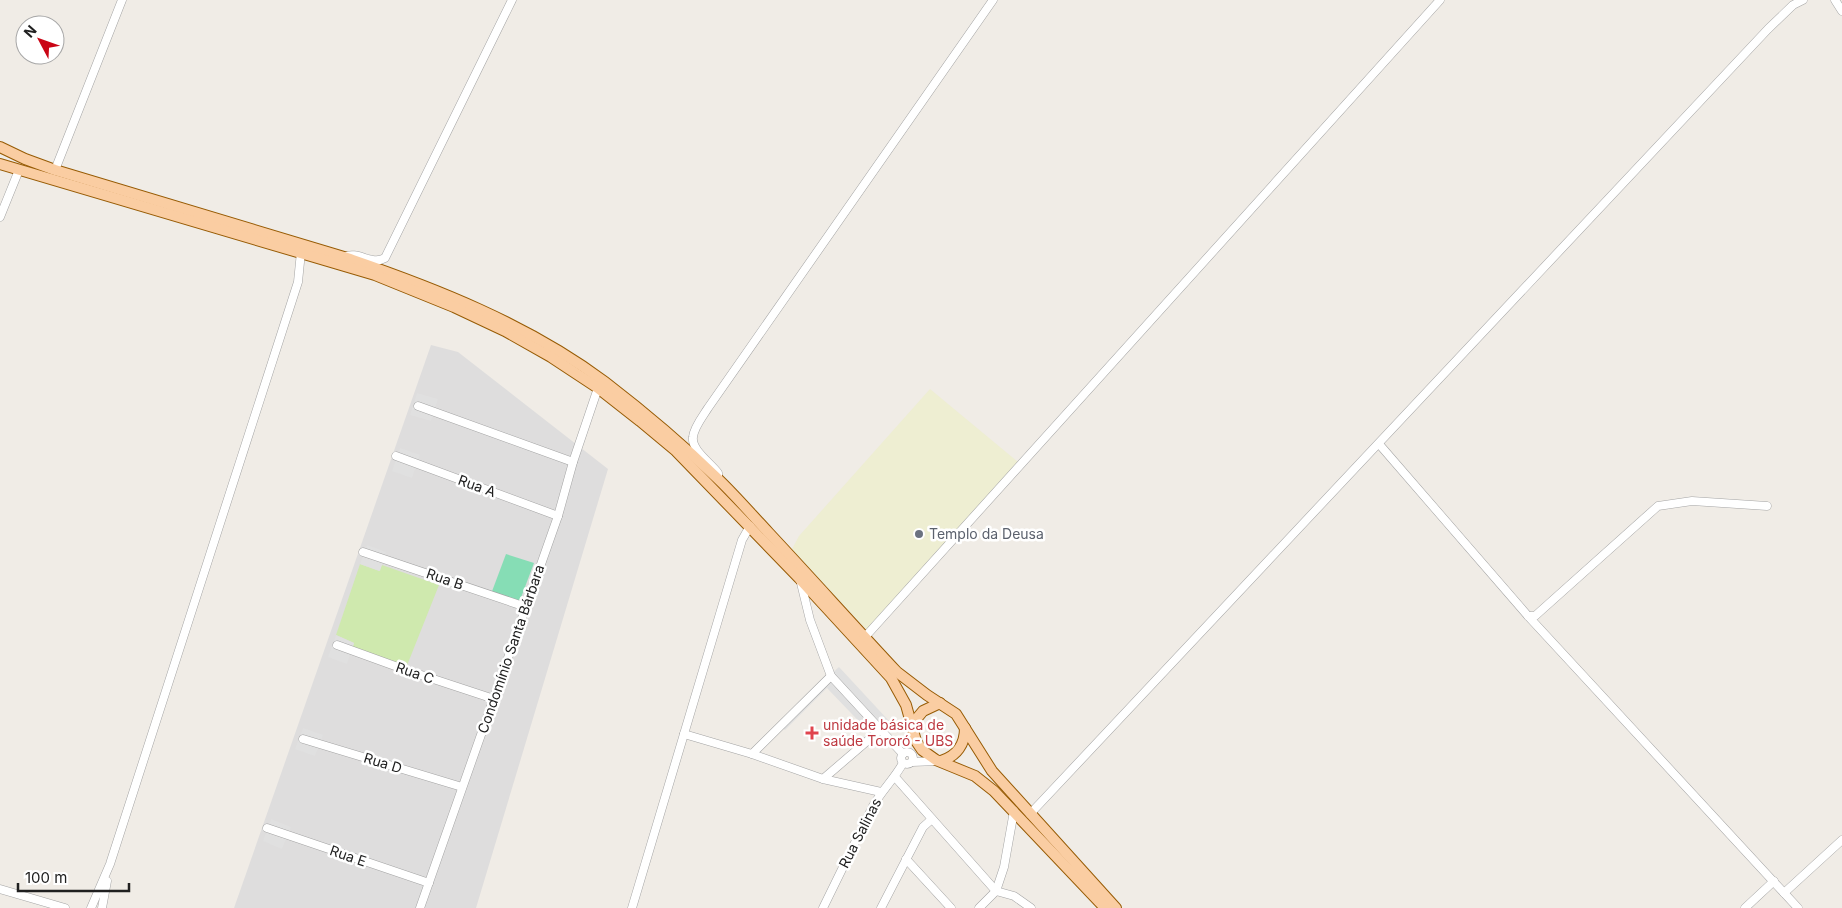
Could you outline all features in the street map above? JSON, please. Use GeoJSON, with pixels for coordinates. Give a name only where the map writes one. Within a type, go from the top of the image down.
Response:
{"type":"FeatureCollection","features":[{"type":"Feature","properties":{"kind":"main road"},"geometry":{"type":"LineString","coordinates":[[0,147],[55,170],[344,257],[456,299],[506,322],[603,381],[645,413],[718,478],[897,672],[921,691],[956,714],[992,771],[1116,908]]}},
{"type":"Feature","properties":{"kind":"main road"},"geometry":{"type":"LineString","coordinates":[[0,164],[375,275],[454,307],[505,331],[598,388],[676,451],[800,578],[891,678],[902,696],[913,723],[914,735],[922,750],[931,757],[959,768],[984,782],[1105,908]]}},
{"type":"Feature","properties":{"kind":"main road"},"geometry":{"type":"LineString","coordinates":[[913,723],[923,712],[940,703]]}},
{"type":"Feature","properties":{"kind":"main road"},"geometry":{"type":"LineString","coordinates":[[941,761],[951,757],[960,749],[964,739],[965,728]]}},
{"type":"Feature","properties":{"kind":"street"},"geometry":{"type":"LineString","coordinates":[[55,170],[122,0]]}},
{"type":"Feature","properties":{"kind":"street"},"geometry":{"type":"LineString","coordinates":[[344,257],[349,254],[375,261],[385,258],[512,0]]}},
{"type":"Feature","properties":{"kind":"street"},"geometry":{"type":"LineString","coordinates":[[718,478],[718,473],[696,449],[693,442],[695,431],[708,408],[993,0]]}},
{"type":"Feature","properties":{"kind":"street"},"geometry":{"type":"LineString","coordinates":[[865,637],[1440,0]]}},
{"type":"Feature","properties":{"kind":"street"},"geometry":{"type":"LineString","coordinates":[[1030,814],[1768,29],[1793,5],[1803,0]]}},
{"type":"Feature","properties":{"kind":"street"},"geometry":{"type":"LineString","coordinates":[[1835,0],[1842,11]]}},
{"type":"Feature","properties":{"kind":"street"},"geometry":{"type":"LineString","coordinates":[[0,217],[19,170]]}},
{"type":"Feature","properties":{"kind":"street"},"geometry":{"type":"LineString","coordinates":[[91,908],[110,864],[298,282],[301,252]]}},
{"type":"Feature","properties":{"kind":"street","name":"Condomínio Santa Bárbara"},"geometry":{"type":"LineString","coordinates":[[420,908],[558,516],[573,462],[598,388]]}},
{"type":"Feature","properties":{"kind":"street"},"geometry":{"type":"LineString","coordinates":[[418,406],[573,462]]}},
{"type":"Feature","properties":{"kind":"street"},"geometry":{"type":"LineString","coordinates":[[1379,444],[1528,616],[1798,908]]}},
{"type":"Feature","properties":{"kind":"street","name":"Rua A"},"geometry":{"type":"LineString","coordinates":[[396,456],[558,516]]}},
{"type":"Feature","properties":{"kind":"street"},"geometry":{"type":"LineString","coordinates":[[1528,616],[1535,616],[1658,506],[1692,501],[1767,506]]}},
{"type":"Feature","properties":{"kind":"street"},"geometry":{"type":"LineString","coordinates":[[632,908],[742,540],[750,526]]}},
{"type":"Feature","properties":{"kind":"street","name":"Rua B"},"geometry":{"type":"LineString","coordinates":[[363,552],[526,607]]}},
{"type":"Feature","properties":{"kind":"street"},"geometry":{"type":"LineString","coordinates":[[800,578],[810,620],[831,676],[880,730],[905,753],[913,755],[912,762]]}},
{"type":"Feature","properties":{"kind":"street","name":"Rua C"},"geometry":{"type":"LineString","coordinates":[[337,645],[494,699]]}},
{"type":"Feature","properties":{"kind":"street"},"geometry":{"type":"LineString","coordinates":[[752,754],[831,676]]}},
{"type":"Feature","properties":{"kind":"street"},"geometry":{"type":"LineString","coordinates":[[822,779],[880,730]]}},
{"type":"Feature","properties":{"kind":"street"},"geometry":{"type":"LineString","coordinates":[[684,734],[752,754],[822,779],[881,792]]}},
{"type":"Feature","properties":{"kind":"street"},"geometry":{"type":"LineString","coordinates":[[914,735],[901,758],[903,763],[941,761]]}},
{"type":"Feature","properties":{"kind":"street","name":"Rua D"},"geometry":{"type":"LineString","coordinates":[[303,740],[462,787]]}},
{"type":"Feature","properties":{"kind":"street","name":"Rua Salinas"},"geometry":{"type":"LineString","coordinates":[[824,908],[881,792],[895,778],[903,763]]}},
{"type":"Feature","properties":{"kind":"street"},"geometry":{"type":"LineString","coordinates":[[895,778],[996,891],[1014,896],[1031,908]]}},
{"type":"Feature","properties":{"kind":"street"},"geometry":{"type":"LineString","coordinates":[[979,908],[996,891],[1004,867],[1014,812]]}},
{"type":"Feature","properties":{"kind":"street"},"geometry":{"type":"LineString","coordinates":[[881,908],[923,827],[932,819]]}},
{"type":"Feature","properties":{"kind":"street","name":"Rua E"},"geometry":{"type":"LineString","coordinates":[[267,828],[429,883]]}},
{"type":"Feature","properties":{"kind":"street"},"geometry":{"type":"LineString","coordinates":[[1784,893],[1842,840]]}},
{"type":"Feature","properties":{"kind":"street"},"geometry":{"type":"LineString","coordinates":[[906,859],[951,908]]}},
{"type":"Feature","properties":{"kind":"street"},"geometry":{"type":"LineString","coordinates":[[102,908],[110,864]]}},
{"type":"Feature","properties":{"kind":"street"},"geometry":{"type":"LineString","coordinates":[[1745,908],[1774,881]]}},
{"type":"Feature","properties":{"kind":"street"},"geometry":{"type":"LineString","coordinates":[[0,889],[64,908]]}},
{"type":"Feature","properties":{"kind":"shaded area"},"geometry":{"type":"Polygon","coordinates":[[[431,345],[458,352],[608,469],[476,908],[234,908],[431,345]]]}},
{"type":"Feature","properties":{"kind":"shaded area"},"geometry":{"type":"Polygon","coordinates":[[[417,393],[438,399],[431,421],[410,415],[417,393]]]}},
{"type":"Feature","properties":{"kind":"shaded area"},"geometry":{"type":"Polygon","coordinates":[[[400,448],[420,455],[412,478],[392,471],[400,448]]]}},
{"type":"Feature","properties":{"kind":"shaded area"},"geometry":{"type":"Polygon","coordinates":[[[367,545],[386,552],[380,571],[360,564],[367,545]]]}},
{"type":"Feature","properties":{"kind":"shaded area"},"geometry":{"type":"Polygon","coordinates":[[[336,635],[354,643],[347,664],[328,657],[336,635]]]}},
{"type":"Feature","properties":{"kind":"shaded area"},"geometry":{"type":"Polygon","coordinates":[[[839,667],[889,721],[874,737],[827,688],[785,730],[780,726],[830,675],[839,667]]]}},
{"type":"Feature","properties":{"kind":"shaded area"},"geometry":{"type":"Polygon","coordinates":[[[303,728],[323,735],[315,756],[295,749],[303,728]]]}},
{"type":"Feature","properties":{"kind":"shaded area"},"geometry":{"type":"Polygon","coordinates":[[[271,819],[291,827],[282,849],[263,841],[271,819]]]}},
{"type":"Feature","properties":{"kind":"green space"},"geometry":{"type":"Polygon","coordinates":[[[930,389],[1018,462],[867,630],[792,549],[799,536],[930,389]]]}},
{"type":"Feature","properties":{"kind":"green space"},"geometry":{"type":"Polygon","coordinates":[[[506,554],[534,563],[519,603],[491,594],[506,554]]]}},
{"type":"Feature","properties":{"kind":"green space"},"geometry":{"type":"Polygon","coordinates":[[[360,564],[379,571],[382,565],[439,585],[406,668],[352,649],[354,643],[336,635],[360,564]]]}},
{"type":"Feature","properties":{"kind":"place","name":"Templo da Deusa"},"geometry":{"type":"Point","coordinates":[919,534]}},
{"type":"Feature","properties":{"kind":"place","name":"unidade básica de saúde Tororó - UBS"},"geometry":{"type":"Point","coordinates":[812,733]}}]}
